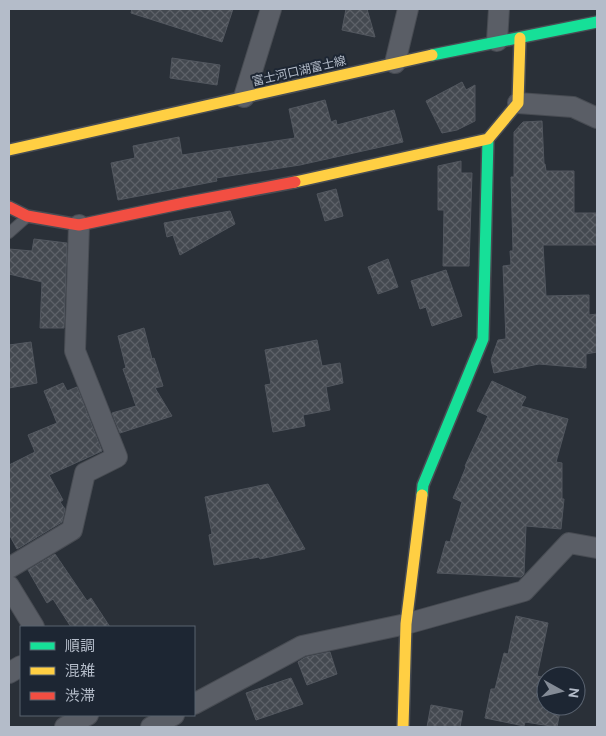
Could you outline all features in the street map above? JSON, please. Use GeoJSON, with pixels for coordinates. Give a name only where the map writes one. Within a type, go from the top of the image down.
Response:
{"type":"FeatureCollection","features":[{"type":"Feature","properties":{"kind":"street"},"geometry":{"type":"LineString","coordinates":[[244,97],[271,9]]}},
{"type":"Feature","properties":{"kind":"street"},"geometry":{"type":"LineString","coordinates":[[395,63],[408,9]]}},
{"type":"Feature","properties":{"kind":"street"},"geometry":{"type":"LineString","coordinates":[[497,42],[499,9]]}},
{"type":"Feature","properties":{"kind":"street","name":"富士河口湖富士線"},"geometry":{"type":"LineString","coordinates":[[9,150],[395,63],[597,22]]}},
{"type":"Feature","properties":{"kind":"street"},"geometry":{"type":"LineString","coordinates":[[9,207],[28,216],[79,224],[288,184],[488,139],[518,103],[520,38]]}},
{"type":"Feature","properties":{"kind":"street"},"geometry":{"type":"LineString","coordinates":[[518,103],[573,107],[597,118]]}},
{"type":"Feature","properties":{"kind":"street"},"geometry":{"type":"LineString","coordinates":[[403,727],[406,624],[423,485],[484,339],[488,139]]}},
{"type":"Feature","properties":{"kind":"street"},"geometry":{"type":"LineString","coordinates":[[9,568],[72,530],[85,474],[116,457],[75,351],[79,224]]}},
{"type":"Feature","properties":{"kind":"street"},"geometry":{"type":"LineString","coordinates":[[195,703],[302,646],[406,624],[524,591],[569,543],[597,548]]}},
{"type":"Feature","properties":{"kind":"street"},"geometry":{"type":"LineString","coordinates":[[9,586],[33,626]]}},
{"type":"Feature","properties":{"kind":"street"},"geometry":{"type":"LineString","coordinates":[[9,673],[20,667]]}},
{"type":"Feature","properties":{"kind":"street"},"geometry":{"type":"LineString","coordinates":[[65,727],[86,716]]}},
{"type":"Feature","properties":{"kind":"street"},"geometry":{"type":"LineString","coordinates":[[89,716],[97,727]]}},
{"type":"Feature","properties":{"kind":"street"},"geometry":{"type":"LineString","coordinates":[[150,727],[172,716]]}},
{"type":"Feature","properties":{"kind":"lane"},"geometry":{"type":"LineString","coordinates":[[9,233],[28,216]]}},
{"type":"Feature","properties":{"kind":"building"},"geometry":{"type":"Polygon","coordinates":[[[132,9],[233,9],[222,42],[131,13],[132,9]]]}},
{"type":"Feature","properties":{"kind":"building"},"geometry":{"type":"Polygon","coordinates":[[[346,9],[367,9],[375,37],[342,30],[346,9]]]}},
{"type":"Feature","properties":{"kind":"building"},"geometry":{"type":"Polygon","coordinates":[[[172,58],[220,65],[217,85],[170,78],[172,58]]]}},
{"type":"Feature","properties":{"kind":"building"},"geometry":{"type":"Polygon","coordinates":[[[462,82],[466,90],[475,85],[475,121],[457,130],[442,133],[426,101],[462,82]]]}},
{"type":"Feature","properties":{"kind":"building"},"geometry":{"type":"Polygon","coordinates":[[[325,100],[331,122],[336,120],[337,125],[394,110],[403,142],[300,165],[216,178],[217,181],[118,200],[111,163],[135,158],[133,146],[179,137],[182,155],[295,138],[289,109],[325,100]]]}},
{"type":"Feature","properties":{"kind":"building"},"geometry":{"type":"Polygon","coordinates":[[[542,121],[546,171],[574,171],[574,213],[597,213],[597,245],[543,245],[546,296],[589,295],[589,315],[597,314],[597,352],[586,354],[586,368],[539,364],[494,373],[491,360],[498,340],[506,339],[503,266],[511,265],[510,251],[513,251],[511,177],[514,177],[514,132],[523,122],[542,121]]]}},
{"type":"Feature","properties":{"kind":"building"},"geometry":{"type":"Polygon","coordinates":[[[461,161],[461,173],[472,173],[469,266],[443,266],[444,210],[438,210],[438,166],[461,161]]]}},
{"type":"Feature","properties":{"kind":"building"},"geometry":{"type":"Polygon","coordinates":[[[336,189],[343,216],[325,221],[317,194],[336,189]]]}},
{"type":"Feature","properties":{"kind":"building"},"geometry":{"type":"Polygon","coordinates":[[[230,211],[235,224],[180,255],[173,235],[167,237],[164,223],[230,211]]]}},
{"type":"Feature","properties":{"kind":"building"},"geometry":{"type":"Polygon","coordinates":[[[34,239],[67,243],[64,328],[40,328],[42,282],[9,274],[9,249],[32,251],[34,239]]]}},
{"type":"Feature","properties":{"kind":"building"},"geometry":{"type":"Polygon","coordinates":[[[388,259],[398,287],[378,294],[368,267],[388,259]]]}},
{"type":"Feature","properties":{"kind":"building"},"geometry":{"type":"Polygon","coordinates":[[[446,270],[462,316],[432,326],[426,307],[420,309],[411,281],[446,270]]]}},
{"type":"Feature","properties":{"kind":"building"},"geometry":{"type":"Polygon","coordinates":[[[144,328],[152,359],[154,358],[163,386],[155,388],[172,416],[120,433],[112,413],[136,406],[123,369],[126,368],[118,336],[144,328]]]}},
{"type":"Feature","properties":{"kind":"building"},"geometry":{"type":"Polygon","coordinates":[[[317,340],[322,366],[340,363],[343,383],[326,387],[330,410],[303,415],[305,426],[273,432],[265,385],[271,384],[265,350],[317,340]]]}},
{"type":"Feature","properties":{"kind":"building"},"geometry":{"type":"Polygon","coordinates":[[[31,342],[37,383],[9,388],[9,345],[31,342]]]}},
{"type":"Feature","properties":{"kind":"building"},"geometry":{"type":"Polygon","coordinates":[[[492,381],[526,397],[521,406],[568,419],[556,462],[562,463],[562,499],[564,499],[561,529],[526,526],[524,574],[521,577],[437,573],[446,541],[450,542],[462,502],[453,498],[465,466],[488,416],[477,411],[492,381]]]}},
{"type":"Feature","properties":{"kind":"building"},"geometry":{"type":"Polygon","coordinates":[[[63,383],[67,391],[77,387],[102,451],[49,475],[63,500],[60,502],[65,509],[62,522],[17,549],[9,534],[9,465],[35,452],[28,435],[57,423],[44,391],[63,383]]]}},
{"type":"Feature","properties":{"kind":"building"},"geometry":{"type":"Polygon","coordinates":[[[268,484],[305,549],[260,559],[259,557],[214,565],[209,535],[212,534],[205,497],[268,484]]]}},
{"type":"Feature","properties":{"kind":"building"},"geometry":{"type":"Polygon","coordinates":[[[55,554],[87,601],[91,598],[109,626],[70,626],[53,599],[47,603],[28,570],[55,554]]]}},
{"type":"Feature","properties":{"kind":"building"},"geometry":{"type":"Polygon","coordinates":[[[516,616],[548,623],[539,666],[536,666],[536,716],[559,716],[557,727],[525,722],[524,726],[485,718],[491,689],[495,689],[504,653],[508,654],[516,616]]]}},
{"type":"Feature","properties":{"kind":"building"},"geometry":{"type":"Polygon","coordinates":[[[330,652],[337,674],[307,685],[298,662],[306,657],[330,652]]]}},
{"type":"Feature","properties":{"kind":"building"},"geometry":{"type":"Polygon","coordinates":[[[291,678],[303,704],[256,720],[246,693],[291,678]]]}},
{"type":"Feature","properties":{"kind":"building"},"geometry":{"type":"Polygon","coordinates":[[[431,705],[463,711],[460,727],[427,727],[431,705]]]}},
{"type":"Feature","properties":{"kind":"traffic: fast"},"geometry":{"type":"LineString","coordinates":[[432,55],[597,22]]}},
{"type":"Feature","properties":{"kind":"traffic: fast"},"geometry":{"type":"LineString","coordinates":[[422,495],[423,485],[483,339],[488,139]]}},
{"type":"Feature","properties":{"kind":"traffic: slow"},"geometry":{"type":"LineString","coordinates":[[295,182],[488,139],[518,103],[520,38]]}},
{"type":"Feature","properties":{"kind":"traffic: slow"},"geometry":{"type":"LineString","coordinates":[[9,150],[432,55]]}},
{"type":"Feature","properties":{"kind":"traffic: slow"},"geometry":{"type":"LineString","coordinates":[[403,727],[406,624],[422,495]]}},
{"type":"Feature","properties":{"kind":"traffic: jam"},"geometry":{"type":"LineString","coordinates":[[9,207],[27,216],[79,225],[295,182]]}}]}
